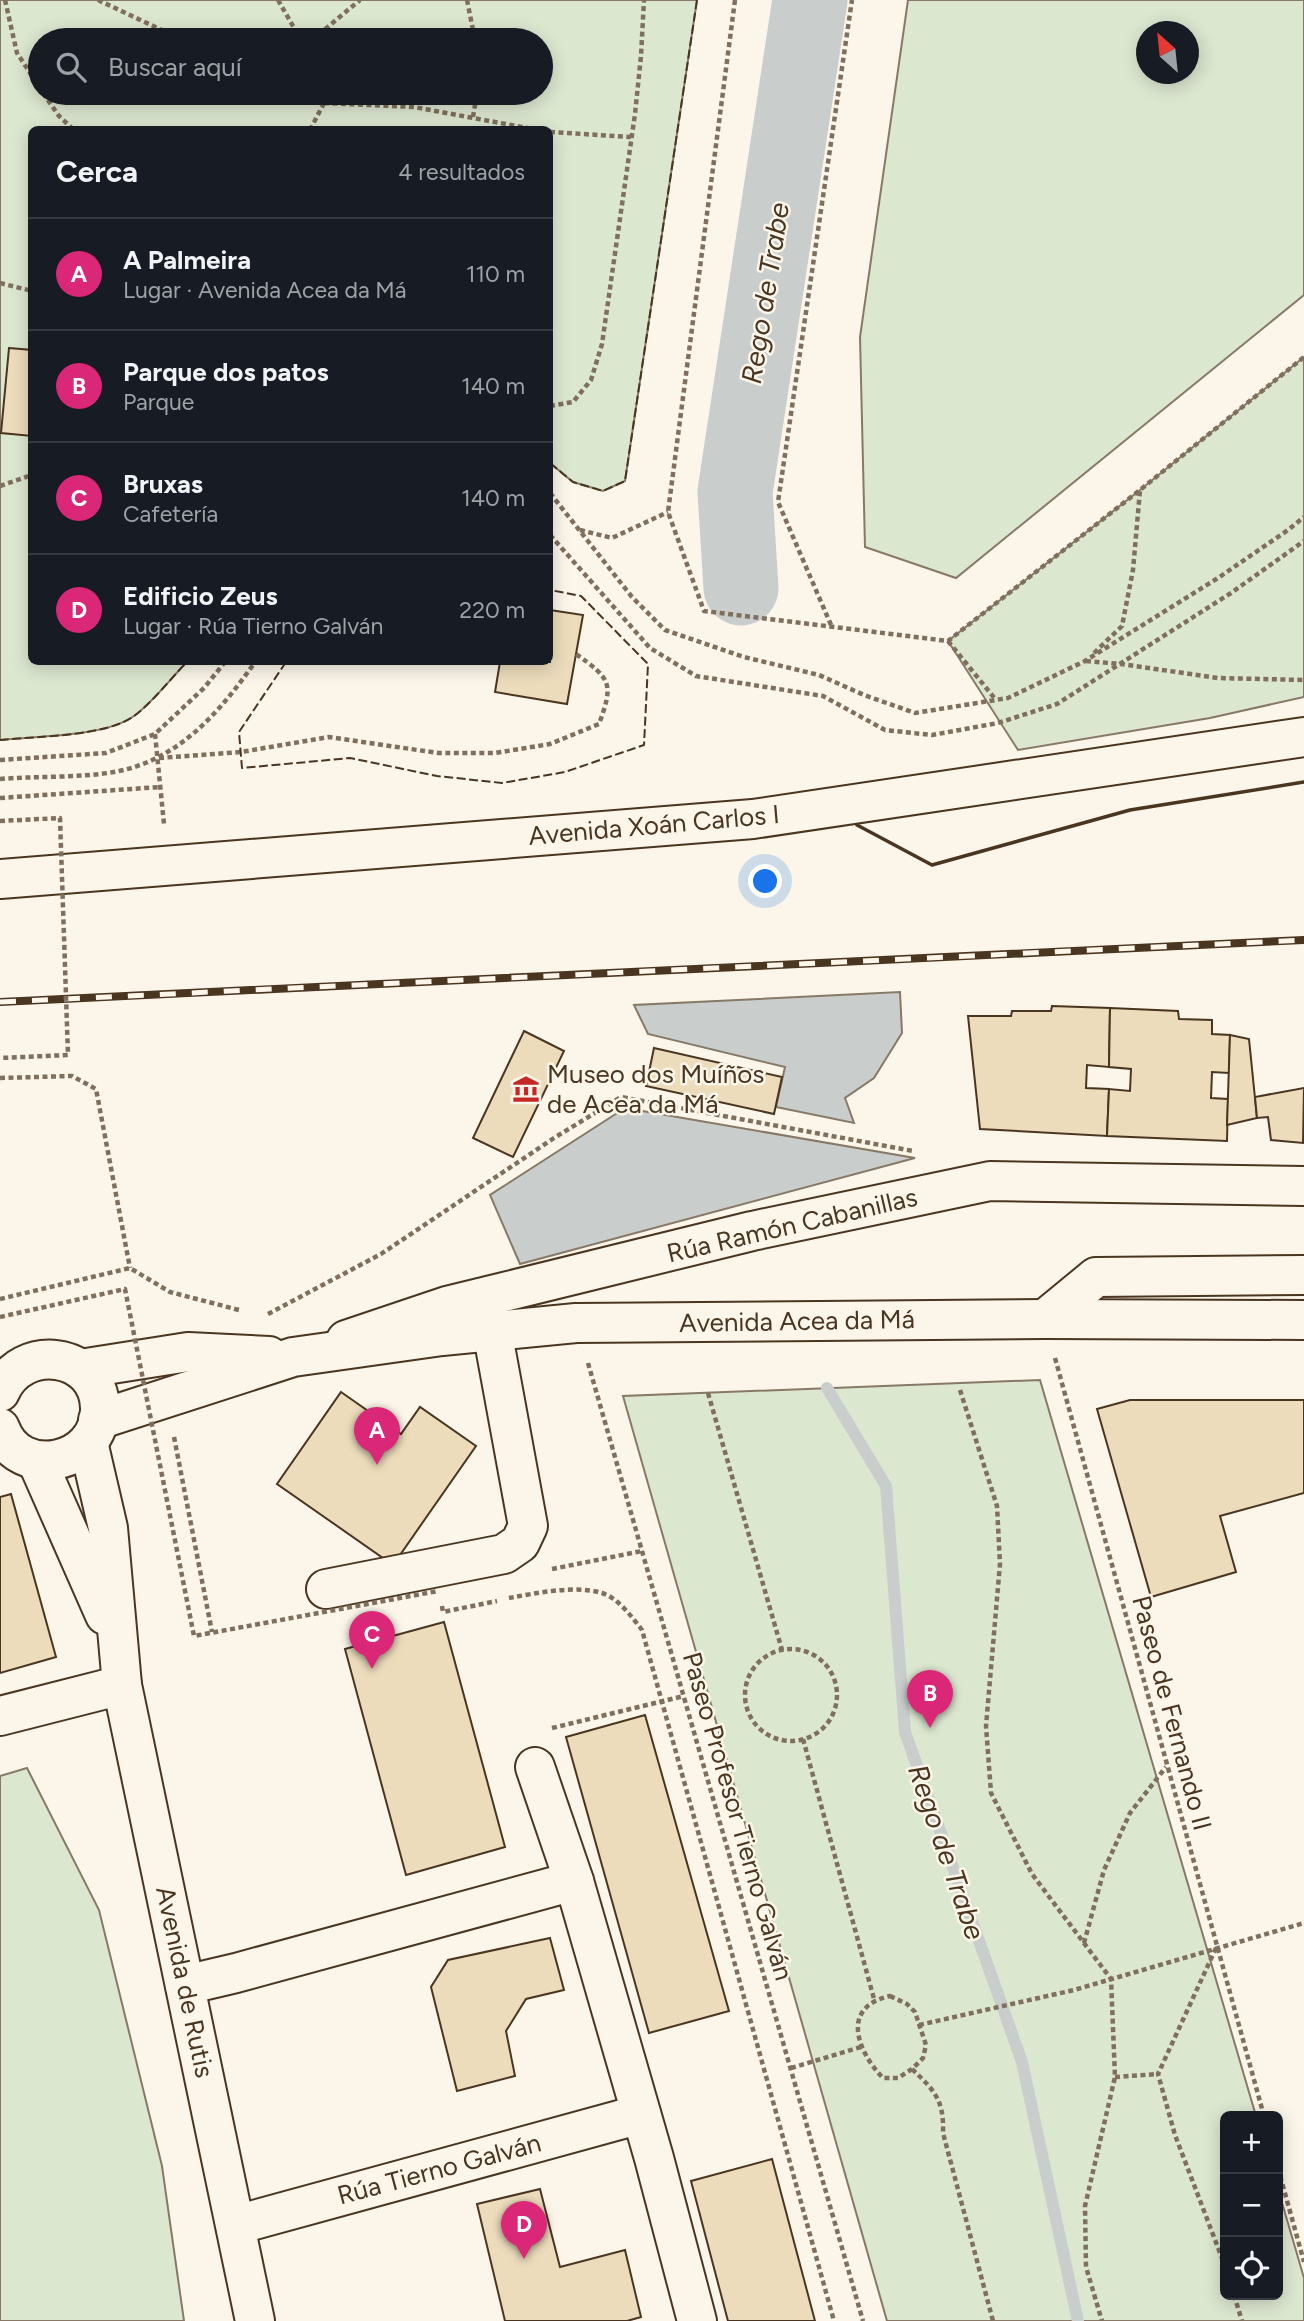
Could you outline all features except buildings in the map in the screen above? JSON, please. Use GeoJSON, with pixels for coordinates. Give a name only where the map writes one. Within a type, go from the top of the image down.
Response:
{"type":"FeatureCollection","features":[{"type":"Feature","properties":{"kind":"street","name":"Avenida Xoán Carlos I"},"geometry":{"type":"LineString","coordinates":[[0,879],[753,819],[1304,737]]}},
{"type":"Feature","properties":{"kind":"street","name":"Rúa Ramón Cabanillas"},"geometry":{"type":"LineString","coordinates":[[292,1357],[447,1306],[752,1231],[990,1181],[1304,1186]]}},
{"type":"Feature","properties":{"kind":"street"},"geometry":{"type":"LineString","coordinates":[[1045,1319],[1096,1277],[1304,1275]]}},
{"type":"Feature","properties":{"kind":"street","name":"Avenida Acea da Má"},"geometry":{"type":"LineString","coordinates":[[292,1357],[492,1330],[576,1323],[1304,1320]]}},
{"type":"Feature","properties":{"kind":"street"},"geometry":{"type":"LineString","coordinates":[[326,1589],[436,1579],[504,1554],[520,1543],[528,1526],[492,1330]]}},
{"type":"Feature","properties":{"kind":"street"},"geometry":{"type":"LineString","coordinates":[[0,1390],[9,1376],[21,1366],[35,1360],[66,1362],[80,1369],[188,1352],[292,1357]]}},
{"type":"Feature","properties":{"kind":"street"},"geometry":{"type":"LineString","coordinates":[[12,1447],[51,1462],[65,1459],[78,1452],[93,1431],[292,1357]]}},
{"type":"Feature","properties":{"kind":"street","name":"Avenida de Rutis"},"geometry":{"type":"LineString","coordinates":[[80,1369],[97,1392],[100,1406],[93,1431],[108,1528],[122,1685],[256,2321]]}},
{"type":"Feature","properties":{"kind":"street"},"geometry":{"type":"LineString","coordinates":[[12,1447],[118,1642]]}},
{"type":"Feature","properties":{"kind":"street"},"geometry":{"type":"LineString","coordinates":[[0,1716],[122,1685]]}},
{"type":"Feature","properties":{"kind":"street"},"geometry":{"type":"LineString","coordinates":[[536,1767],[574,1881],[697,2321]]}},
{"type":"Feature","properties":{"kind":"street"},"geometry":{"type":"LineString","coordinates":[[185,1985],[574,1881]]}},
{"type":"Feature","properties":{"kind":"street","name":"Rúa Tierno Galván"},"geometry":{"type":"LineString","coordinates":[[236,2225],[641,2114]]}},
{"type":"Feature","properties":{"kind":"path"},"geometry":{"type":"LineString","coordinates":[[5,0],[17,53],[28,70]]}},
{"type":"Feature","properties":{"kind":"path"},"geometry":{"type":"LineString","coordinates":[[98,0],[158,28]]}},
{"type":"Feature","properties":{"kind":"path"},"geometry":{"type":"LineString","coordinates":[[278,0],[294,28]]}},
{"type":"Feature","properties":{"kind":"path"},"geometry":{"type":"LineString","coordinates":[[326,28],[360,0]]}},
{"type":"Feature","properties":{"kind":"path"},"geometry":{"type":"LineString","coordinates":[[467,0],[473,28]]}},
{"type":"Feature","properties":{"kind":"path"},"geometry":{"type":"LineString","coordinates":[[553,405],[573,402],[591,380],[602,344],[641,56],[644,0]]}},
{"type":"Feature","properties":{"kind":"path"},"geometry":{"type":"LineString","coordinates":[[735,0],[668,512],[704,611],[948,640],[1304,357]]}},
{"type":"Feature","properties":{"kind":"path"},"geometry":{"type":"LineString","coordinates":[[831,626],[778,502],[852,0]]}},
{"type":"Feature","properties":{"kind":"path"},"geometry":{"type":"LineString","coordinates":[[51,105],[70,126]]}},
{"type":"Feature","properties":{"kind":"path"},"geometry":{"type":"LineString","coordinates":[[312,126],[323,105]]}},
{"type":"Feature","properties":{"kind":"path"},"geometry":{"type":"LineString","coordinates":[[369,105],[414,107],[518,126]]}},
{"type":"Feature","properties":{"kind":"path"},"geometry":{"type":"LineString","coordinates":[[473,117],[475,105]]}},
{"type":"Feature","properties":{"kind":"path"},"geometry":{"type":"LineString","coordinates":[[553,132],[631,136]]}},
{"type":"Feature","properties":{"kind":"path"},"geometry":{"type":"LineString","coordinates":[[0,283],[28,290]]}},
{"type":"Feature","properties":{"kind":"path"},"geometry":{"type":"LineString","coordinates":[[0,486],[28,476]]}},
{"type":"Feature","properties":{"kind":"path"},"geometry":{"type":"LineString","coordinates":[[1085,661],[1122,626],[1133,570],[1140,490]]}},
{"type":"Feature","properties":{"kind":"path"},"geometry":{"type":"LineString","coordinates":[[553,497],[632,597],[664,630],[744,657],[819,675],[915,713],[1008,698],[1085,661],[1228,571],[1304,517]]}},
{"type":"Feature","properties":{"kind":"path"},"geometry":{"type":"LineString","coordinates":[[579,530],[612,538],[668,512]]}},
{"type":"Feature","properties":{"kind":"path"},"geometry":{"type":"LineString","coordinates":[[553,538],[650,648],[696,676],[822,696],[885,730],[932,735],[998,723],[1058,704],[1231,593],[1304,541]]}},
{"type":"Feature","properties":{"kind":"path"},"geometry":{"type":"LineString","coordinates":[[948,640],[996,701]]}},
{"type":"Feature","properties":{"kind":"path"},"geometry":{"type":"LineString","coordinates":[[0,779],[114,772],[159,758],[241,752],[329,737],[439,753],[495,753],[550,744],[599,724],[609,695],[601,672],[576,654]]}},
{"type":"Feature","properties":{"kind":"path"},"geometry":{"type":"LineString","coordinates":[[1085,661],[1218,678],[1304,680]]}},
{"type":"Feature","properties":{"kind":"path"},"geometry":{"type":"LineString","coordinates":[[0,760],[106,753],[155,734],[204,688],[223,665]]}},
{"type":"Feature","properties":{"kind":"path"},"geometry":{"type":"LineString","coordinates":[[159,758],[190,737],[230,698],[253,665]]}},
{"type":"Feature","properties":{"kind":"path"},"geometry":{"type":"LineString","coordinates":[[155,734],[165,835]]}},
{"type":"Feature","properties":{"kind":"path"},"geometry":{"type":"LineString","coordinates":[[0,798],[160,787]]}},
{"type":"Feature","properties":{"kind":"path"},"geometry":{"type":"LineString","coordinates":[[0,821],[60,818],[68,1055],[0,1058]]}},
{"type":"Feature","properties":{"kind":"path"},"geometry":{"type":"LineString","coordinates":[[0,1078],[72,1076],[96,1089],[130,1268]]}},
{"type":"Feature","properties":{"kind":"path"},"geometry":{"type":"LineString","coordinates":[[265,1315],[381,1254],[554,1138],[621,1097],[913,1151]]}},
{"type":"Feature","properties":{"kind":"path"},"geometry":{"type":"LineString","coordinates":[[0,1299],[130,1268],[170,1292],[251,1312]]}},
{"type":"Feature","properties":{"kind":"path"},"geometry":{"type":"LineString","coordinates":[[0,1317],[125,1289],[194,1636],[436,1579],[443,1612],[520,1596],[573,1590],[604,1593],[626,1610],[642,1630],[834,2321]]}},
{"type":"Feature","properties":{"kind":"path","name":"Paseo de Fernando II"},"geometry":{"type":"LineString","coordinates":[[1045,1319],[1063,1393],[1263,2111]]}},
{"type":"Feature","properties":{"kind":"path","name":"Paseo Profesor Tierno Galván"},"geometry":{"type":"LineString","coordinates":[[576,1323],[863,2321]]}},
{"type":"Feature","properties":{"kind":"path"},"geometry":{"type":"LineString","coordinates":[[960,1390],[997,1506],[1000,1564],[986,1726],[991,1793],[1032,1874],[1111,1979],[1115,2077],[1084,2206],[1086,2267],[1102,2321]]}},
{"type":"Feature","properties":{"kind":"path"},"geometry":{"type":"LineString","coordinates":[[709,1393],[782,1650]]}},
{"type":"Feature","properties":{"kind":"path"},"geometry":{"type":"LineString","coordinates":[[178,1454],[212,1632]]}},
{"type":"Feature","properties":{"kind":"path"},"geometry":{"type":"LineString","coordinates":[[782,1650],[803,1650],[817,1657],[828,1667],[834,1681],[837,1695],[831,1716],[816,1733],[803,1739],[788,1741],[772,1737],[759,1728],[750,1716],[745,1702],[746,1686],[751,1672],[760,1660],[782,1650]]}},
{"type":"Feature","properties":{"kind":"path"},"geometry":{"type":"LineString","coordinates":[[536,1767],[525,1735],[684,1696]]}},
{"type":"Feature","properties":{"kind":"path"},"geometry":{"type":"LineString","coordinates":[[803,1739],[874,1999]]}},
{"type":"Feature","properties":{"kind":"path"},"geometry":{"type":"LineString","coordinates":[[1084,1943],[1104,1870],[1114,1847],[1130,1813],[1167,1766]]}},
{"type":"Feature","properties":{"kind":"path"},"geometry":{"type":"LineString","coordinates":[[919,2025],[1074,1990],[1304,1923]]}},
{"type":"Feature","properties":{"kind":"path"},"geometry":{"type":"LineString","coordinates":[[1217,1947],[1158,2074],[1175,2135],[1220,2253]]}},
{"type":"Feature","properties":{"kind":"path"},"geometry":{"type":"LineString","coordinates":[[890,1996],[907,2004],[915,2012],[926,2045],[923,2059],[898,2077],[883,2078],[870,2065],[861,2047],[856,2024],[860,2014],[874,1999],[890,1996]]}},
{"type":"Feature","properties":{"kind":"path"},"geometry":{"type":"LineString","coordinates":[[790,2068],[861,2047]]}},
{"type":"Feature","properties":{"kind":"path"},"geometry":{"type":"LineString","coordinates":[[912,2069],[936,2092],[943,2115],[943,2133],[993,2321]]}},
{"type":"Feature","properties":{"kind":"path"},"geometry":{"type":"LineString","coordinates":[[1115,2077],[1158,2074]]}},
{"type":"Feature","properties":{"kind":"path"},"geometry":{"type":"LineString","coordinates":[[1280,2174],[1304,2262]]}},
{"type":"Feature","properties":{"kind":"path"},"geometry":{"type":"LineString","coordinates":[[1236,2300],[1242,2321]]}},
{"type":"Feature","properties":{"kind":"green space"},"geometry":{"type":"Polygon","coordinates":[[[0,0],[697,0],[625,481],[603,491],[573,482],[553,465],[553,126],[28,126],[28,665],[184,665],[148,704],[121,723],[88,732],[0,740],[0,0]]]}},
{"type":"Feature","properties":{"kind":"green space"},"geometry":{"type":"Polygon","coordinates":[[[908,0],[1304,0],[1304,295],[956,578],[865,547],[860,337],[908,0]]]}},
{"type":"Feature","properties":{"kind":"green space"},"geometry":{"type":"Polygon","coordinates":[[[1304,357],[1304,697],[1210,718],[1018,750],[948,641],[1304,357]]]}},
{"type":"Feature","properties":{"kind":"green space"},"geometry":{"type":"Polygon","coordinates":[[[1040,1380],[1255,2111],[1220,2111],[1220,2300],[1283,2300],[1283,2206],[1304,2278],[1304,2321],[887,2321],[623,1396],[1040,1380]]]}},
{"type":"Feature","properties":{"kind":"green space"},"geometry":{"type":"Polygon","coordinates":[[[27,1768],[99,1910],[162,2166],[184,2321],[0,2321],[0,1776],[27,1768]]]}},
{"type":"Feature","properties":{"kind":"shaded area"},"geometry":{"type":"Polygon","coordinates":[[[900,992],[902,1033],[874,1078],[845,1098],[854,1123],[776,1107],[785,1067],[648,1034],[634,1005],[900,992]]]}},
{"type":"Feature","properties":{"kind":"shaded area"},"geometry":{"type":"Polygon","coordinates":[[[625,1108],[915,1158],[520,1264],[490,1195],[625,1108]]]}},
{"type":"Feature","properties":{"kind":"waterway","name":"Rego de Trabe"},"geometry":{"type":"LineString","coordinates":[[741,588],[735,492],[810,0]]}},
{"type":"Feature","properties":{"kind":"waterway","name":"Rego de Trabe"},"geometry":{"type":"LineString","coordinates":[[827,1388],[886,1486],[905,1732],[1022,2062],[1078,2321]]}},
{"type":"Feature","properties":{"kind":"railway"},"geometry":{"type":"LineString","coordinates":[[0,1002],[1304,940]]}},
{"type":"Feature","properties":{"kind":"fence"},"geometry":{"type":"LineString","coordinates":[[553,465],[573,482],[603,491],[625,481],[697,0]]}},
{"type":"Feature","properties":{"kind":"fence"},"geometry":{"type":"LineString","coordinates":[[284,665],[239,732],[242,768],[350,758],[437,776],[502,783],[565,772],[644,745],[648,664],[581,596],[553,591]]}},
{"type":"Feature","properties":{"kind":"fence"},"geometry":{"type":"LineString","coordinates":[[0,740],[88,732],[121,723],[148,704],[184,665]]}},
{"type":"Feature","properties":{"kind":"wall"},"geometry":{"type":"LineString","coordinates":[[857,825],[932,865],[1130,810],[1304,782]]}},
{"type":"Feature","properties":{"kind":"place","name":"Museo dos Muíños de Acea da Má"},"geometry":{"type":"Point","coordinates":[526,1089]}},
{"type":"Feature","properties":{"kind":"place","name":"A Palmeira"},"geometry":{"type":"Point","coordinates":[377,1465]}},
{"type":"Feature","properties":{"kind":"place","name":"Bruxas"},"geometry":{"type":"Point","coordinates":[372,1669]}},
{"type":"Feature","properties":{"kind":"place","name":"Parque dos patos"},"geometry":{"type":"Point","coordinates":[930,1728]}},
{"type":"Feature","properties":{"kind":"place","name":"Edificio Zeus"},"geometry":{"type":"Point","coordinates":[524,2259]}}]}
